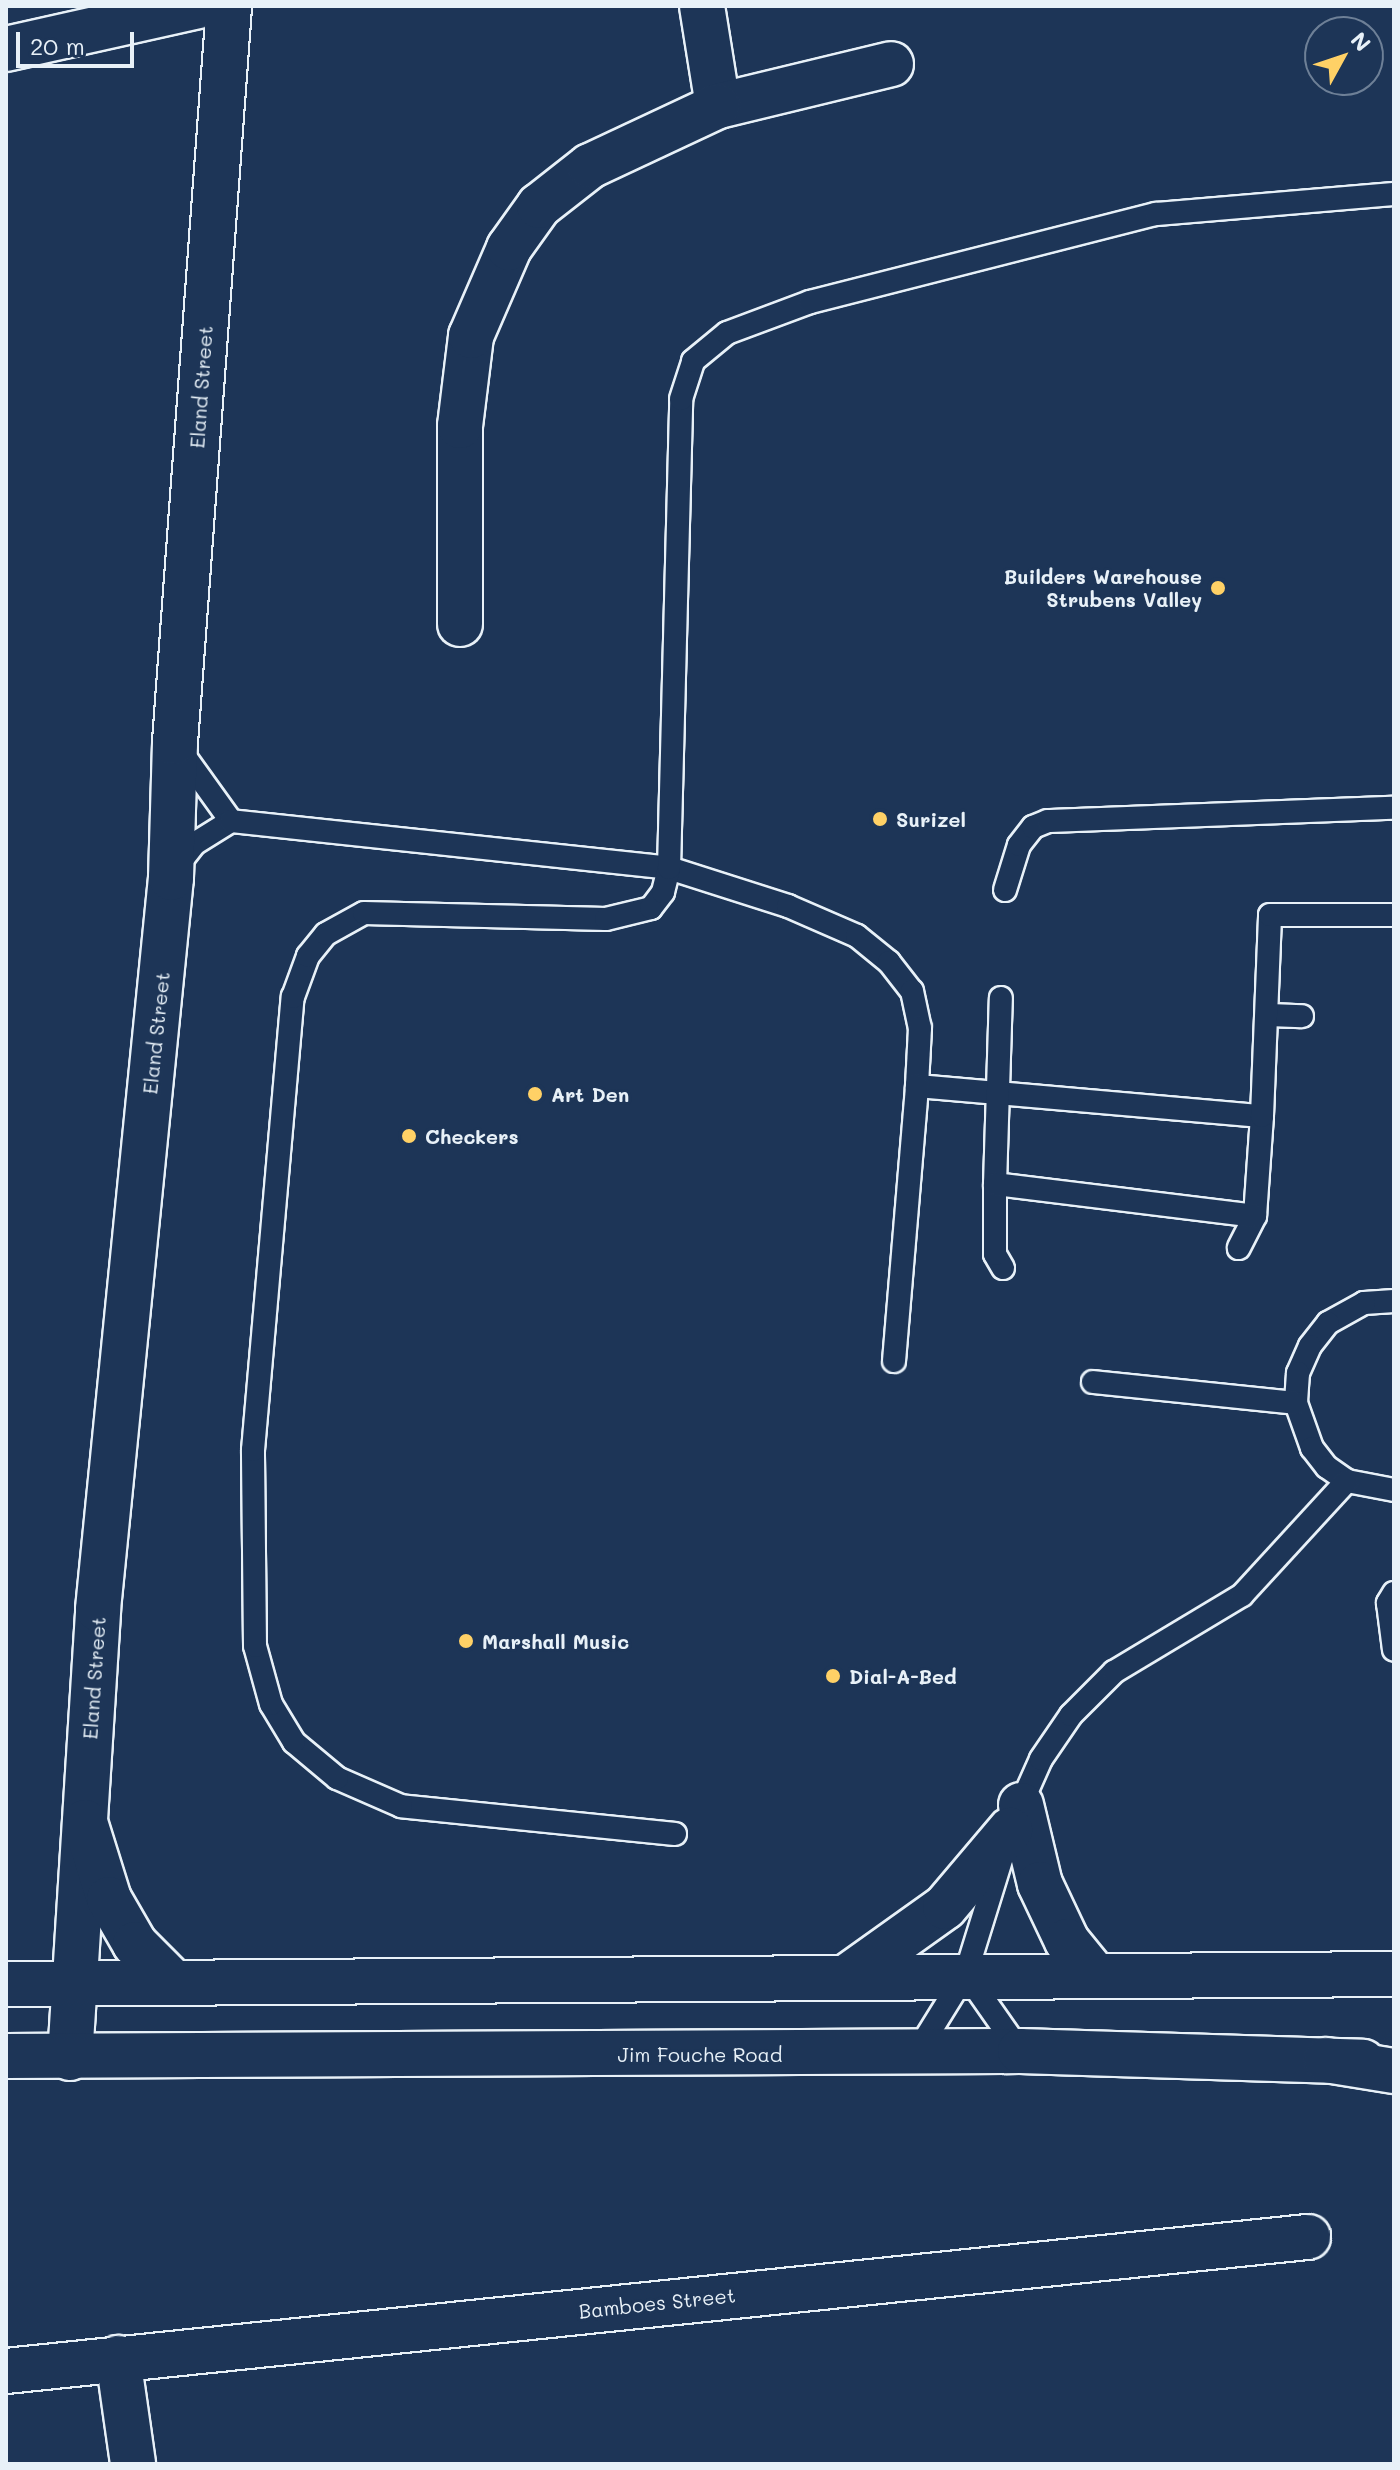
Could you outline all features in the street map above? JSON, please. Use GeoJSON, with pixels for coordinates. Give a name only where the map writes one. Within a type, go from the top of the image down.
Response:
{"type":"FeatureCollection","features":[{"type":"Feature","properties":{"kind":"street"},"geometry":{"type":"LineString","coordinates":[[6,49],[57,23],[198,6]]}},
{"type":"Feature","properties":{"kind":"street","name":"Eland Street"},"geometry":{"type":"LineString","coordinates":[[70,2058],[98,1609],[171,878],[175,742],[229,6]]}},
{"type":"Feature","properties":{"kind":"street"},"geometry":{"type":"LineString","coordinates":[[702,6],[718,106]]}},
{"type":"Feature","properties":{"kind":"street"},"geometry":{"type":"LineString","coordinates":[[460,624],[460,426],[471,336],[509,248],[539,206],[590,166],[718,106],[891,64]]}},
{"type":"Feature","properties":{"kind":"street"},"geometry":{"type":"LineString","coordinates":[[1016,1817],[1040,1884],[1067,1941],[1093,1973]]}},
{"type":"Feature","properties":{"kind":"street"},"geometry":{"type":"LineString","coordinates":[[851,1974],[945,1907],[1016,1817]]}},
{"type":"Feature","properties":{"kind":"street"},"geometry":{"type":"LineString","coordinates":[[85,1822],[114,1909],[135,1944],[173,1982]]}},
{"type":"Feature","properties":{"kind":"street"},"geometry":{"type":"LineString","coordinates":[[6,1984],[966,1973],[1394,1974]]}},
{"type":"Feature","properties":{"kind":"street","name":"Jim Fouche Road"},"geometry":{"type":"LineString","coordinates":[[6,2056],[1020,2051],[1394,2063]]}},
{"type":"Feature","properties":{"kind":"street"},"geometry":{"type":"LineString","coordinates":[[1326,2060],[1394,2071]]}},
{"type":"Feature","properties":{"kind":"street","name":"Bamboes Street"},"geometry":{"type":"LineString","coordinates":[[6,2371],[1308,2237]]}},
{"type":"Feature","properties":{"kind":"street"},"geometry":{"type":"LineString","coordinates":[[118,2358],[133,2464]]}},
{"type":"Feature","properties":{"kind":"lane"},"geometry":{"type":"LineString","coordinates":[[675,1834],[401,1806],[337,1778],[294,1742],[271,1704],[255,1646],[253,1450],[293,997],[308,956],[326,934],[364,913],[633,917],[651,908],[669,868],[680,415],[693,361],[727,333],[810,302],[1156,214],[1394,194]]}},
{"type":"Feature","properties":{"kind":"lane"},"geometry":{"type":"LineString","coordinates":[[175,742],[231,821]]}},
{"type":"Feature","properties":{"kind":"lane"},"geometry":{"type":"LineString","coordinates":[[1005,890],[1019,845],[1039,823],[1394,808]]}},
{"type":"Feature","properties":{"kind":"lane"},"geometry":{"type":"LineString","coordinates":[[171,878],[194,844],[231,821],[669,868],[817,917],[857,936],[889,962],[912,991],[920,1028],[894,1361]]}},
{"type":"Feature","properties":{"kind":"lane"},"geometry":{"type":"LineString","coordinates":[[1239,1248],[1255,1216],[1269,1015],[1270,915],[1394,915]]}},
{"type":"Feature","properties":{"kind":"lane"},"geometry":{"type":"LineString","coordinates":[[1001,998],[995,1254],[1003,1268]]}},
{"type":"Feature","properties":{"kind":"lane"},"geometry":{"type":"LineString","coordinates":[[1269,1015],[1302,1016]]}},
{"type":"Feature","properties":{"kind":"lane"},"geometry":{"type":"LineString","coordinates":[[917,1086],[999,1096],[1262,1116]]}},
{"type":"Feature","properties":{"kind":"lane"},"geometry":{"type":"LineString","coordinates":[[995,1184],[1255,1216]]}},
{"type":"Feature","properties":{"kind":"lane"},"geometry":{"type":"LineString","coordinates":[[1394,1301],[1364,1303],[1328,1323],[1310,1346],[1298,1373],[1296,1403],[1312,1448],[1347,1481],[1394,1490]]}},
{"type":"Feature","properties":{"kind":"lane"},"geometry":{"type":"LineString","coordinates":[[1093,1382],[1296,1403]]}},
{"type":"Feature","properties":{"kind":"lane"},"geometry":{"type":"LineString","coordinates":[[917,2052],[966,1973],[1016,1817],[1041,1759],[1071,1715],[1114,1672],[1242,1595],[1347,1481]]}},
{"type":"Feature","properties":{"kind":"lane"},"geometry":{"type":"LineString","coordinates":[[1394,1593],[1388,1603],[1394,1650]]}},
{"type":"Feature","properties":{"kind":"lane"},"geometry":{"type":"LineString","coordinates":[[966,1973],[1020,2051]]}},
{"type":"Feature","properties":{"kind":"place","name":"Builders Warehouse Strubens Valley"},"geometry":{"type":"Point","coordinates":[1218,588]}},
{"type":"Feature","properties":{"kind":"place","name":"Surizel"},"geometry":{"type":"Point","coordinates":[880,819]}},
{"type":"Feature","properties":{"kind":"place","name":"Art Den"},"geometry":{"type":"Point","coordinates":[535,1094]}},
{"type":"Feature","properties":{"kind":"place","name":"Checkers"},"geometry":{"type":"Point","coordinates":[409,1136]}},
{"type":"Feature","properties":{"kind":"place","name":"Marshall Music"},"geometry":{"type":"Point","coordinates":[466,1641]}},
{"type":"Feature","properties":{"kind":"place","name":"Dial-A-Bed"},"geometry":{"type":"Point","coordinates":[833,1676]}}]}
